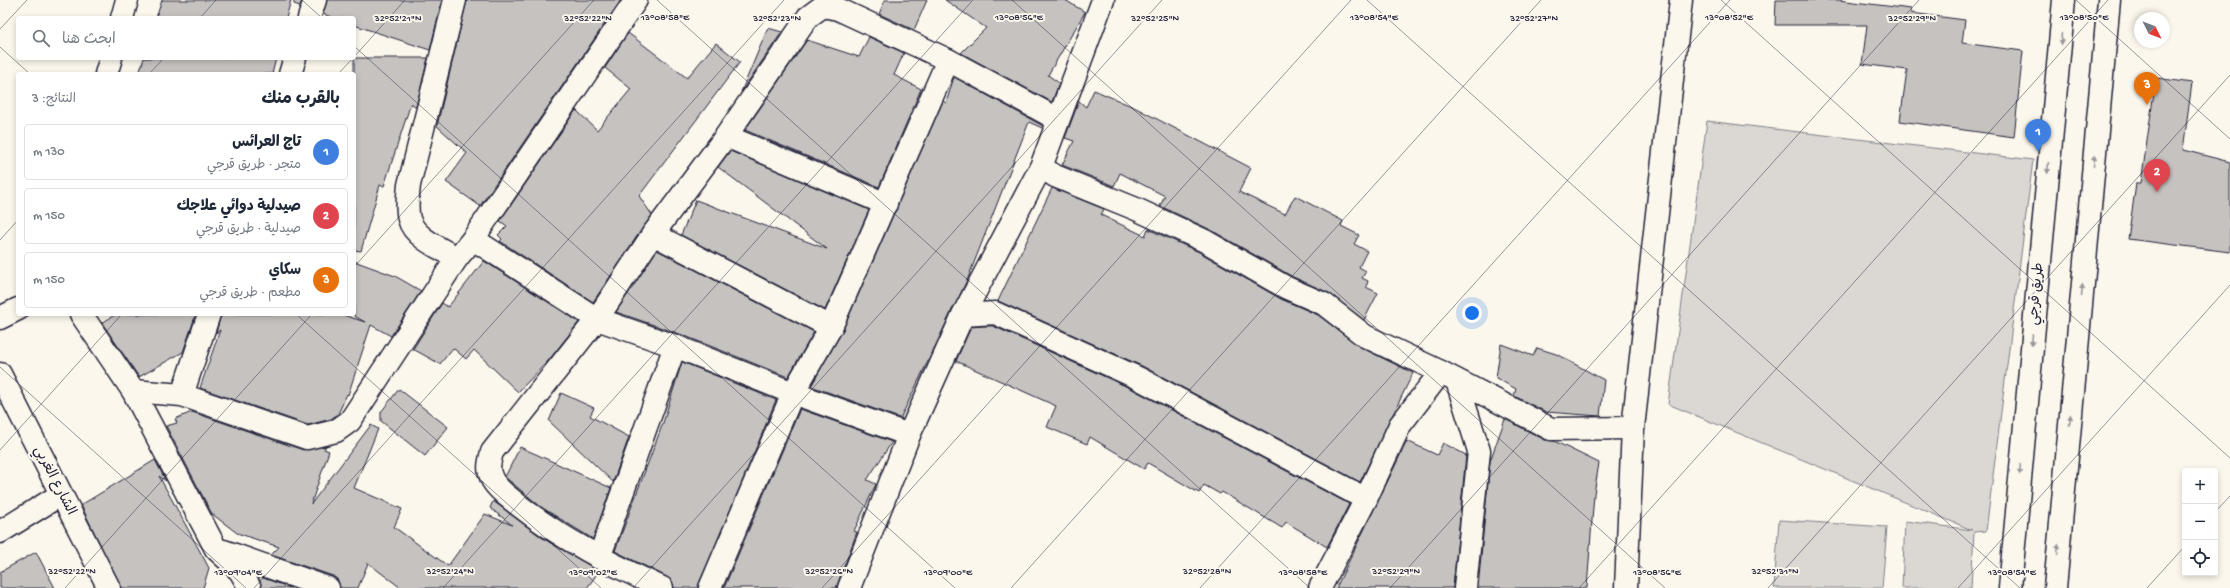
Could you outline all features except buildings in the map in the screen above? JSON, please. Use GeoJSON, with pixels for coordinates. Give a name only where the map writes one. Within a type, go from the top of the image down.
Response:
{"type":"FeatureCollection","features":[{"type":"Feature","properties":{"kind":"main road"},"geometry":{"type":"LineString","coordinates":[[123,16],[127,0]]}},
{"type":"Feature","properties":{"kind":"main road"},"geometry":{"type":"LineString","coordinates":[[309,16],[315,0]]}},
{"type":"Feature","properties":{"kind":"main road"},"geometry":{"type":"LineString","coordinates":[[454,0],[409,185],[407,205],[409,221],[417,232],[458,258]]}},
{"type":"Feature","properties":{"kind":"main road"},"geometry":{"type":"LineString","coordinates":[[133,391],[182,395],[308,438],[336,431],[350,421],[458,258],[473,239],[636,0]]}},
{"type":"Feature","properties":{"kind":"main road"},"geometry":{"type":"LineString","coordinates":[[849,588],[909,435],[963,315],[1041,167],[1057,119],[1103,0]]}},
{"type":"Feature","properties":{"kind":"main road"},"geometry":{"type":"LineString","coordinates":[[1626,588],[1633,428],[1681,0]]}},
{"type":"Feature","properties":{"kind":"main road","name":"طريق قرجي"},"geometry":{"type":"LineString","coordinates":[[2010,588],[2064,0]]}},
{"type":"Feature","properties":{"kind":"main road"},"geometry":{"type":"LineString","coordinates":[[2055,588],[2109,0]]}},
{"type":"Feature","properties":{"kind":"main road"},"geometry":{"type":"LineString","coordinates":[[662,588],[599,558],[532,516],[498,488],[489,472],[489,463],[492,452],[597,319],[652,234],[726,136],[808,17],[823,6],[838,9],[948,60],[1057,119]]}},
{"type":"Feature","properties":{"kind":"main road"},"geometry":{"type":"LineString","coordinates":[[107,72],[110,60]]}},
{"type":"Feature","properties":{"kind":"main road"},"geometry":{"type":"LineString","coordinates":[[291,72],[294,60]]}},
{"type":"Feature","properties":{"kind":"main road"},"geometry":{"type":"LineString","coordinates":[[710,588],[793,393],[831,327],[948,60]]}},
{"type":"Feature","properties":{"kind":"main road"},"geometry":{"type":"LineString","coordinates":[[726,136],[886,204]]}},
{"type":"Feature","properties":{"kind":"main road"},"geometry":{"type":"LineString","coordinates":[[1041,167],[1055,176],[1136,209],[1205,241],[1287,288],[1324,304],[1365,336],[1449,376],[1551,430],[1633,428]]}},
{"type":"Feature","properties":{"kind":"main road"},"geometry":{"type":"LineString","coordinates":[[652,234],[831,327]]}},
{"type":"Feature","properties":{"kind":"main road"},"geometry":{"type":"LineString","coordinates":[[473,239],[597,319],[675,346],[793,393],[909,435]]}},
{"type":"Feature","properties":{"kind":"main road"},"geometry":{"type":"LineString","coordinates":[[0,318],[16,310]]}},
{"type":"Feature","properties":{"kind":"main road"},"geometry":{"type":"LineString","coordinates":[[963,315],[995,313],[1138,378],[1366,499]]}},
{"type":"Feature","properties":{"kind":"main road"},"geometry":{"type":"LineString","coordinates":[[82,316],[133,391],[216,549],[240,571],[250,588]]}},
{"type":"Feature","properties":{"kind":"main road"},"geometry":{"type":"LineString","coordinates":[[182,395],[208,316]]}},
{"type":"Feature","properties":{"kind":"main road"},"geometry":{"type":"LineString","coordinates":[[599,558],[675,346]]}},
{"type":"Feature","properties":{"kind":"main road","name":"الشارع الغربي"},"geometry":{"type":"LineString","coordinates":[[0,374],[60,495],[109,588]]}},
{"type":"Feature","properties":{"kind":"main road"},"geometry":{"type":"LineString","coordinates":[[1320,588],[1366,499],[1400,425],[1449,376]]}},
{"type":"Feature","properties":{"kind":"main road"},"geometry":{"type":"LineString","coordinates":[[1449,376],[1479,451],[1465,588]]}},
{"type":"Feature","properties":{"kind":"main road"},"geometry":{"type":"LineString","coordinates":[[0,532],[60,495]]}},
{"type":"Feature","properties":{"kind":"main road"},"geometry":{"type":"LineString","coordinates":[[216,549],[328,588]]}},
{"type":"Feature","properties":{"kind":"shaded area"},"geometry":{"type":"Polygon","coordinates":[[[1707,121],[2033,160],[1986,531],[1974,532],[1971,588],[1902,588],[1905,521],[1972,530],[1668,404],[1707,121]]]}},
{"type":"Feature","properties":{"kind":"shaded area"},"geometry":{"type":"Polygon","coordinates":[[[1779,520],[1887,527],[1882,588],[1774,588],[1779,520]]]}},
{"type":"Feature","properties":{"kind":"place","name":"سكاي"},"geometry":{"type":"Point","coordinates":[2147,105]}},
{"type":"Feature","properties":{"kind":"place","name":"تاج العرائس"},"geometry":{"type":"Point","coordinates":[2038,152]}},
{"type":"Feature","properties":{"kind":"place","name":"صيدلية دوائي علاجك"},"geometry":{"type":"Point","coordinates":[2157,192]}}]}
